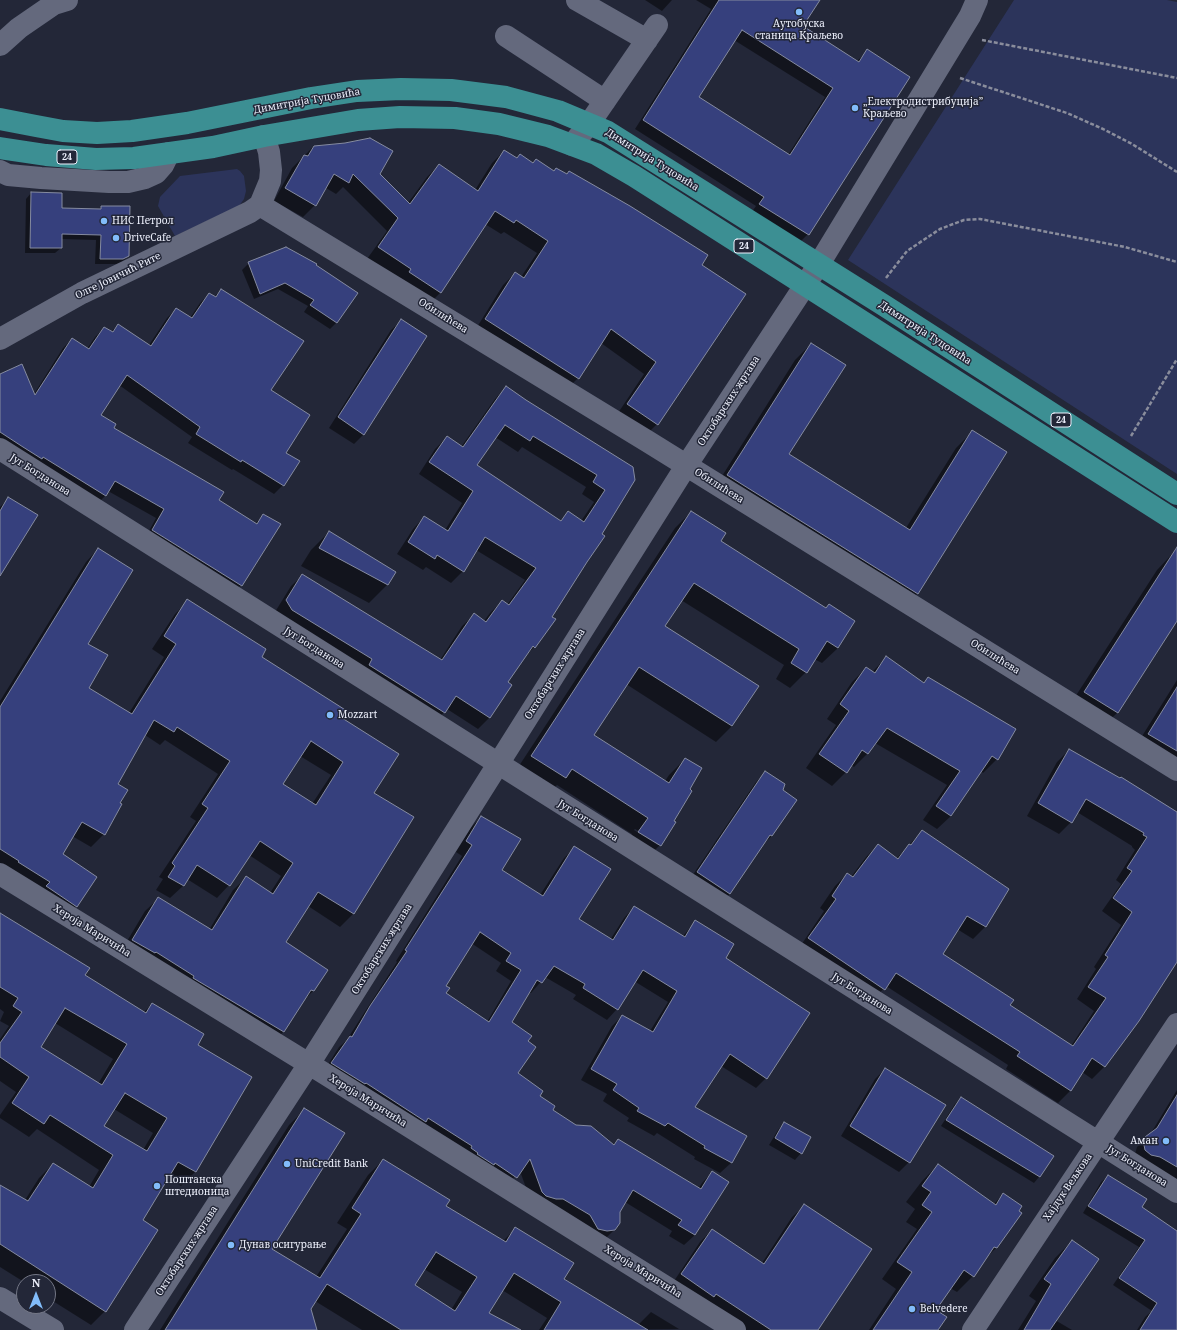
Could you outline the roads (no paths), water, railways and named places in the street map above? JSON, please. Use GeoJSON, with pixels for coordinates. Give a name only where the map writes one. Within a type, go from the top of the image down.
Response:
{"type":"FeatureCollection","features":[{"type":"Feature","properties":{"kind":"main road","name":"Димитрија Туцовића"},"geometry":{"type":"LineString","coordinates":[[0,119],[63,130],[97,132],[132,131],[168,127],[334,94],[357,91],[401,89],[451,90],[506,97],[558,112],[608,132],[819,264],[1177,494]]}},
{"type":"Feature","properties":{"kind":"main road","name":"24"},"geometry":{"type":"LineString","coordinates":[[0,148],[46,155],[96,159],[134,158],[213,147],[264,136],[358,120],[400,117],[455,118],[499,124],[548,136],[596,154],[634,176],[1177,522]]}},
{"type":"Feature","properties":{"kind":"street"},"geometry":{"type":"LineString","coordinates":[[0,45],[25,24],[54,4],[67,0]]}},
{"type":"Feature","properties":{"kind":"street"},"geometry":{"type":"LineString","coordinates":[[572,145],[589,124],[652,32],[577,0]]}},
{"type":"Feature","properties":{"kind":"street","name":"Октобарских жртава"},"geometry":{"type":"LineString","coordinates":[[135,1330],[309,1064],[686,466],[819,264],[958,36],[973,8]]}},
{"type":"Feature","properties":{"kind":"street"},"geometry":{"type":"LineString","coordinates":[[506,36],[605,101]]}},
{"type":"Feature","properties":{"kind":"street"},"geometry":{"type":"LineString","coordinates":[[260,205],[270,181],[271,170],[269,152],[264,136]]}},
{"type":"Feature","properties":{"kind":"street"},"geometry":{"type":"LineString","coordinates":[[0,171],[8,175],[41,178],[128,182],[145,178],[156,173],[163,165],[169,153]]}},
{"type":"Feature","properties":{"kind":"street","name":"Олге Јовичић Рите"},"geometry":{"type":"LineString","coordinates":[[0,339],[82,293],[250,212],[260,205]]}},
{"type":"Feature","properties":{"kind":"street","name":"Обилићева"},"geometry":{"type":"LineString","coordinates":[[260,205],[686,466],[1177,770]]}},
{"type":"Feature","properties":{"kind":"street","name":"Југ Богданова"},"geometry":{"type":"LineString","coordinates":[[0,449],[1177,1192]]}},
{"type":"Feature","properties":{"kind":"street","name":"Хероја Маричића"},"geometry":{"type":"LineString","coordinates":[[0,874],[309,1064],[735,1330]]}},
{"type":"Feature","properties":{"kind":"street","name":"Хајдук Вељкова"},"geometry":{"type":"LineString","coordinates":[[973,1330],[1177,1024]]}},
{"type":"Feature","properties":{"kind":"street"},"geometry":{"type":"LineString","coordinates":[[0,1298],[53,1330]]}},
{"type":"Feature","properties":{"kind":"place","name":"Аутобуска станица Краљево"},"geometry":{"type":"Point","coordinates":[799,12]}},
{"type":"Feature","properties":{"kind":"place","name":"„Електродистрибуција” Краљево"},"geometry":{"type":"Point","coordinates":[855,108]}},
{"type":"Feature","properties":{"kind":"place","name":"НИС Петрол"},"geometry":{"type":"Point","coordinates":[104,221]}},
{"type":"Feature","properties":{"kind":"place","name":"DriveCafe"},"geometry":{"type":"Point","coordinates":[116,238]}},
{"type":"Feature","properties":{"kind":"place","name":"Mozzart"},"geometry":{"type":"Point","coordinates":[330,715]}},
{"type":"Feature","properties":{"kind":"place","name":"Аман"},"geometry":{"type":"Point","coordinates":[1166,1141]}},
{"type":"Feature","properties":{"kind":"place","name":"UniCredit Bank"},"geometry":{"type":"Point","coordinates":[287,1164]}},
{"type":"Feature","properties":{"kind":"place","name":"Поштанска штедионица"},"geometry":{"type":"Point","coordinates":[157,1186]}},
{"type":"Feature","properties":{"kind":"place","name":"Дунав осигурање"},"geometry":{"type":"Point","coordinates":[231,1245]}},
{"type":"Feature","properties":{"kind":"place","name":"Belvedere"},"geometry":{"type":"Point","coordinates":[912,1309]}}]}
